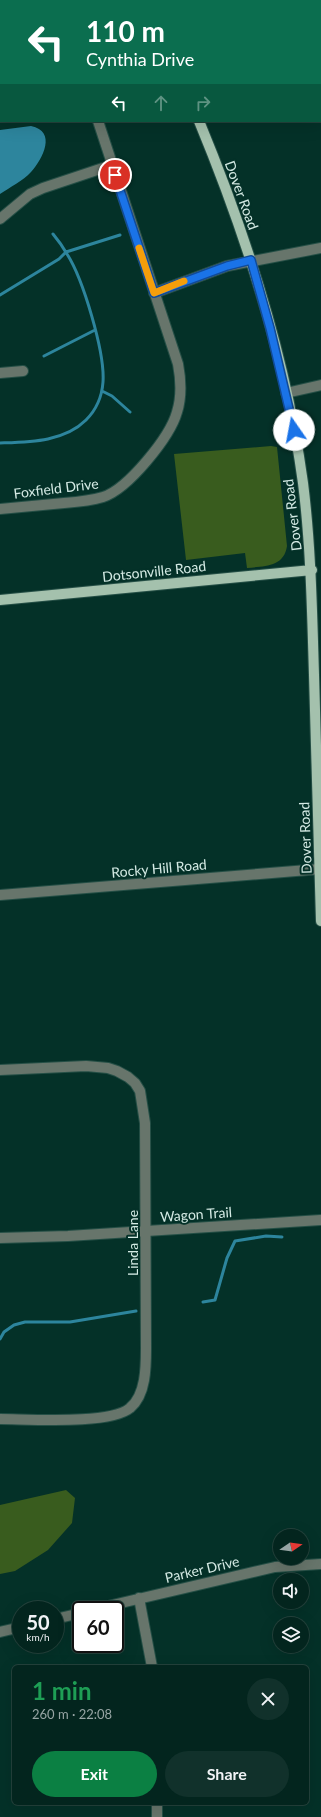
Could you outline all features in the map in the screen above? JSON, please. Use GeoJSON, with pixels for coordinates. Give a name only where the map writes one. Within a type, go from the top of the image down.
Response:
{"type":"FeatureCollection","features":[{"type":"Feature","properties":{"kind":"main road","name":"Dover Road"},"geometry":{"type":"LineString","coordinates":[[199,122],[231,202],[251,260],[270,328],[293,422],[303,483],[312,570],[317,654],[321,921]]}},
{"type":"Feature","properties":{"kind":"main road","name":"Dotsonville Road"},"geometry":{"type":"LineString","coordinates":[[0,600],[312,570]]}},
{"type":"Feature","properties":{"kind":"street","name":"Foxfield Drive"},"geometry":{"type":"LineString","coordinates":[[0,509],[88,500],[105,496],[116,490],[133,476],[166,436],[173,424],[177,412],[181,380],[178,364],[98,122]]}},
{"type":"Feature","properties":{"kind":"street"},"geometry":{"type":"LineString","coordinates":[[0,219],[30,194],[43,188],[112,165]]}},
{"type":"Feature","properties":{"kind":"street"},"geometry":{"type":"LineString","coordinates":[[154,293],[227,266],[251,260],[321,248]]}},
{"type":"Feature","properties":{"kind":"street"},"geometry":{"type":"LineString","coordinates":[[0,373],[23,371]]}},
{"type":"Feature","properties":{"kind":"street"},"geometry":{"type":"LineString","coordinates":[[286,393],[321,385]]}},
{"type":"Feature","properties":{"kind":"street","name":"Rocky Hill Road"},"geometry":{"type":"LineString","coordinates":[[0,895],[320,869]]}},
{"type":"Feature","properties":{"kind":"street","name":"Linda Lane"},"geometry":{"type":"LineString","coordinates":[[0,1070],[86,1066],[108,1068],[124,1074],[135,1083],[140,1091],[144,1113],[146,1231],[146,1368],[143,1382],[135,1402],[123,1412],[99,1418],[0,1419]]}},
{"type":"Feature","properties":{"kind":"street","name":"Wagon Trail"},"geometry":{"type":"LineString","coordinates":[[0,1238],[68,1236],[321,1220]]}},
{"type":"Feature","properties":{"kind":"street","name":"Parker Drive"},"geometry":{"type":"LineString","coordinates":[[124,1602],[275,1567],[321,1564]]}},
{"type":"Feature","properties":{"kind":"street"},"geometry":{"type":"LineString","coordinates":[[139,1598],[152,1665]]}},
{"type":"Feature","properties":{"kind":"street"},"geometry":{"type":"LineString","coordinates":[[0,1632],[12,1629]]}},
{"type":"Feature","properties":{"kind":"street"},"geometry":{"type":"LineString","coordinates":[[157,1805],[157,1817]]}},
{"type":"Feature","properties":{"kind":"green space"},"geometry":{"type":"Polygon","coordinates":[[[271,446],[277,447],[287,546],[282,558],[278,562],[267,566],[247,568],[245,553],[186,560],[174,454],[271,446]]]}},
{"type":"Feature","properties":{"kind":"green space"},"geometry":{"type":"Polygon","coordinates":[[[66,1490],[75,1498],[72,1523],[48,1550],[15,1571],[0,1574],[0,1505],[66,1490]]]}},
{"type":"Feature","properties":{"kind":"water"},"geometry":{"type":"Polygon","coordinates":[[[31,126],[44,133],[46,139],[40,160],[28,175],[0,194],[0,130],[31,126]]]}},
{"type":"Feature","properties":{"kind":"waterway"},"geometry":{"type":"LineString","coordinates":[[0,443],[34,441],[57,437],[67,433],[90,416],[96,407],[101,392],[103,369],[92,316],[80,280],[73,265],[53,234]]}},
{"type":"Feature","properties":{"kind":"waterway"},"geometry":{"type":"LineString","coordinates":[[0,295],[59,259],[66,252],[120,235]]}},
{"type":"Feature","properties":{"kind":"waterway"},"geometry":{"type":"LineString","coordinates":[[44,356],[95,330]]}},
{"type":"Feature","properties":{"kind":"waterway"},"geometry":{"type":"LineString","coordinates":[[102,391],[112,396],[130,412]]}},
{"type":"Feature","properties":{"kind":"waterway"},"geometry":{"type":"LineString","coordinates":[[203,1302],[215,1300],[227,1258],[235,1241],[266,1236],[282,1237]]}},
{"type":"Feature","properties":{"kind":"waterway"},"geometry":{"type":"LineString","coordinates":[[0,1339],[4,1332],[14,1325],[25,1322],[70,1322],[136,1311]]}},
{"type":"Feature","properties":{"kind":"slow traffic"},"geometry":{"type":"LineString","coordinates":[[139,248],[154,293],[184,281]]}},
{"type":"Feature","properties":{"kind":"route"},"geometry":{"type":"LineString","coordinates":[[115,175],[154,293],[227,266],[251,260],[270,328],[294,430]]}}]}
